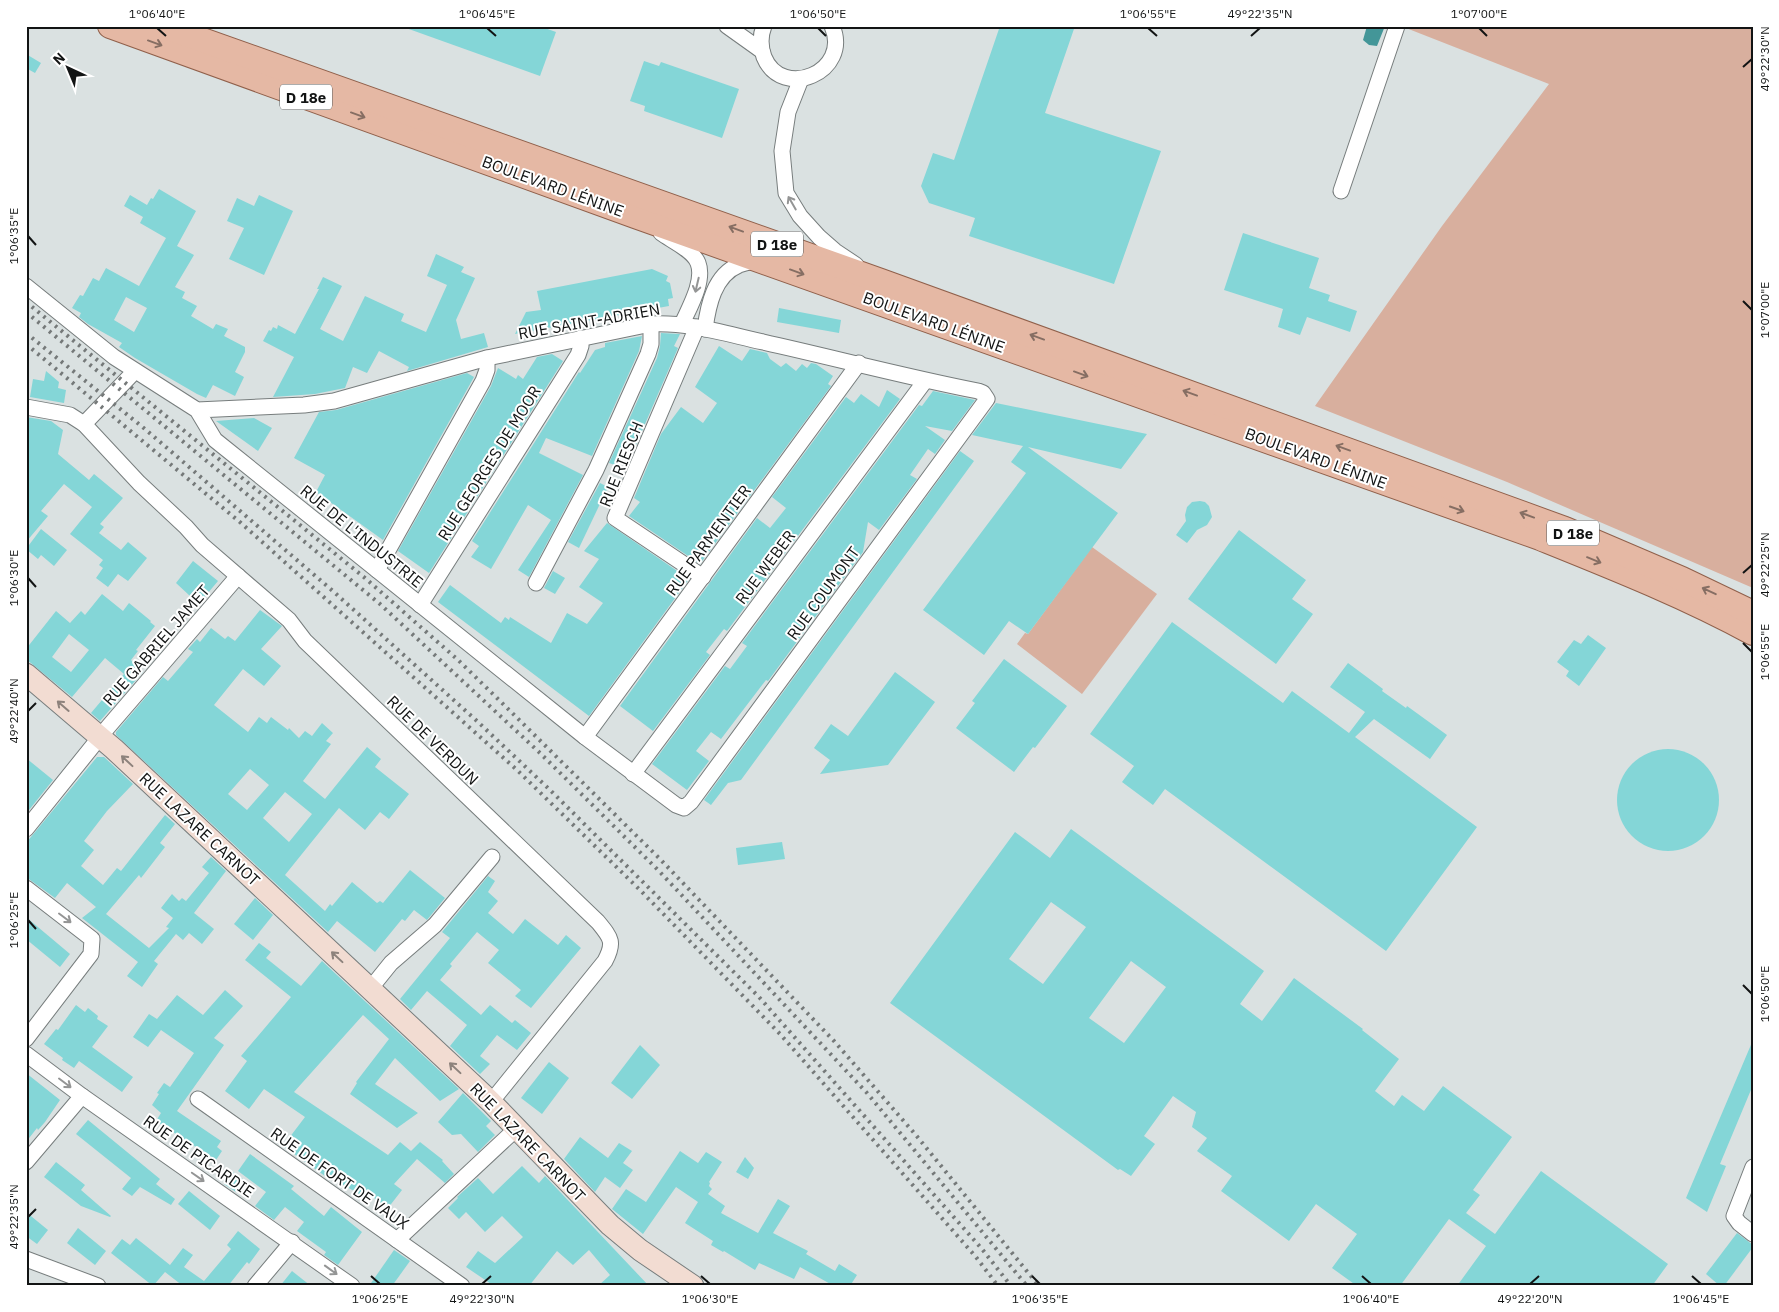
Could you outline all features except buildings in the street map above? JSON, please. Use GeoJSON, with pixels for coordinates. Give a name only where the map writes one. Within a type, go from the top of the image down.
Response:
{"type":"FeatureCollection","features":[{"type":"Feature","properties":{"kind":"main road","name":"BOULEVARD LÉNINE"},"geometry":{"type":"LineString","coordinates":[[110,26],[635,216],[1540,538],[1676,595],[1753,633]]}},
{"type":"Feature","properties":{"kind":"main road","name":"BOULEVARD LÉNINE"},"geometry":{"type":"LineString","coordinates":[[163,26],[880,281],[1565,529],[1682,579],[1753,613]]}},
{"type":"Feature","properties":{"kind":"street"},"geometry":{"type":"LineString","coordinates":[[727,26],[762,51]]}},
{"type":"Feature","properties":{"kind":"street"},"geometry":{"type":"LineString","coordinates":[[764,26],[761,42],[762,51],[772,69],[781,75],[801,79],[811,77],[820,72],[832,58],[836,38],[832,26]]}},
{"type":"Feature","properties":{"kind":"street"},"geometry":{"type":"LineString","coordinates":[[1341,190],[1397,26]]}},
{"type":"Feature","properties":{"kind":"street"},"geometry":{"type":"LineString","coordinates":[[801,79],[788,112],[782,151],[786,193],[800,216],[819,237],[835,251],[880,281]]}},
{"type":"Feature","properties":{"kind":"street"},"geometry":{"type":"LineString","coordinates":[[635,216],[683,248],[698,264],[699,281],[695,327]]}},
{"type":"Feature","properties":{"kind":"street"},"geometry":{"type":"LineString","coordinates":[[695,327],[714,290],[726,274],[737,266],[760,259]]}},
{"type":"Feature","properties":{"kind":"street","name":"RUE DE L'INDUSTRIE"},"geometry":{"type":"LineString","coordinates":[[26,286],[114,357],[197,410],[215,440],[585,737],[676,805],[684,808]]}},
{"type":"Feature","properties":{"kind":"street"},"geometry":{"type":"LineString","coordinates":[[536,583],[596,470],[648,354],[652,335],[651,324]]}},
{"type":"Feature","properties":{"kind":"street","name":"RUE SAINT-ADRIEN"},"geometry":{"type":"LineString","coordinates":[[197,410],[304,405],[334,401],[487,358],[651,324],[695,327],[859,363],[925,381],[978,391],[986,396]]}},
{"type":"Feature","properties":{"kind":"street","name":"RUE RIESCH"},"geometry":{"type":"LineString","coordinates":[[695,327],[615,518],[702,577]]}},
{"type":"Feature","properties":{"kind":"street","name":"RUE GEORGES DE MOOR"},"geometry":{"type":"LineString","coordinates":[[420,604],[578,355],[581,338]]}},
{"type":"Feature","properties":{"kind":"street"},"geometry":{"type":"LineString","coordinates":[[377,570],[483,381],[487,370],[487,358]]}},
{"type":"Feature","properties":{"kind":"street","name":"RUE PARMENTIER"},"geometry":{"type":"LineString","coordinates":[[585,737],[859,363]]}},
{"type":"Feature","properties":{"kind":"street"},"geometry":{"type":"LineString","coordinates":[[26,407],[70,415],[84,424],[135,372]]}},
{"type":"Feature","properties":{"kind":"street","name":"RUE WEBER"},"geometry":{"type":"LineString","coordinates":[[633,774],[925,381]]}},
{"type":"Feature","properties":{"kind":"street","name":"RUE COUMONT"},"geometry":{"type":"LineString","coordinates":[[684,808],[691,802],[985,403],[986,396]]}},
{"type":"Feature","properties":{"kind":"street","name":"RUE DE VERDUN"},"geometry":{"type":"LineString","coordinates":[[84,424],[139,483],[186,527],[202,545],[288,620],[305,641],[598,922],[611,938],[611,950],[605,961],[491,1102]]}},
{"type":"Feature","properties":{"kind":"street","name":"RUE GABRIEL JAMET"},"geometry":{"type":"LineString","coordinates":[[26,828],[100,737],[238,576]]}},
{"type":"Feature","properties":{"kind":"street","name":"RUE LAZARE CARNOT"},"geometry":{"type":"LineString","coordinates":[[26,674],[100,737],[491,1102],[610,1225],[640,1250],[694,1285]]}},
{"type":"Feature","properties":{"kind":"street"},"geometry":{"type":"LineString","coordinates":[[370,989],[391,963],[435,925],[492,857]]}},
{"type":"Feature","properties":{"kind":"street"},"geometry":{"type":"LineString","coordinates":[[26,888],[92,939],[92,954],[26,1039]]}},
{"type":"Feature","properties":{"kind":"street","name":"RUE DE PICARDIE"},"geometry":{"type":"LineString","coordinates":[[26,1054],[82,1096],[352,1286]]}},
{"type":"Feature","properties":{"kind":"street"},"geometry":{"type":"LineString","coordinates":[[26,1162],[82,1096]]}},
{"type":"Feature","properties":{"kind":"street","name":"RUE DE FORT DE VAUX"},"geometry":{"type":"LineString","coordinates":[[198,1099],[462,1286]]}},
{"type":"Feature","properties":{"kind":"street"},"geometry":{"type":"LineString","coordinates":[[397,1240],[516,1129]]}},
{"type":"Feature","properties":{"kind":"street"},"geometry":{"type":"LineString","coordinates":[[1753,1167],[1734,1216],[1739,1223],[1753,1234]]}},
{"type":"Feature","properties":{"kind":"street"},"geometry":{"type":"LineString","coordinates":[[255,1286],[292,1242]]}},
{"type":"Feature","properties":{"kind":"street"},"geometry":{"type":"LineString","coordinates":[[26,1258],[98,1286]]}},
{"type":"Feature","properties":{"kind":"shaded area"},"geometry":{"type":"Polygon","coordinates":[[[1407,26],[1753,26],[1753,588],[1507,482],[1315,406],[1442,226],[1549,84],[1406,28],[1407,26]]]}},
{"type":"Feature","properties":{"kind":"shaded area"},"geometry":{"type":"Polygon","coordinates":[[[1092,547],[1157,594],[1082,694],[1017,644],[1025,633],[1028,634],[1092,547]]]}},
{"type":"Feature","properties":{"kind":"water"},"geometry":{"type":"Polygon","coordinates":[[[1367,26],[1385,26],[1377,46],[1369,45],[1363,40],[1367,26]]]}},
{"type":"Feature","properties":{"kind":"railway"},"geometry":{"type":"LineString","coordinates":[[26,302],[365,578],[457,659],[660,859],[834,1041],[915,1134],[1039,1286]]}},
{"type":"Feature","properties":{"kind":"railway"},"geometry":{"type":"LineString","coordinates":[[26,312],[380,604],[540,753],[659,871],[867,1093],[1027,1286]]}},
{"type":"Feature","properties":{"kind":"railway"},"geometry":{"type":"LineString","coordinates":[[26,333],[145,429],[334,592],[549,789],[759,997],[982,1249],[1011,1286]]}},
{"type":"Feature","properties":{"kind":"railway"},"geometry":{"type":"LineString","coordinates":[[26,344],[241,523],[517,770],[641,891],[780,1034],[976,1257],[998,1286]]}}]}
